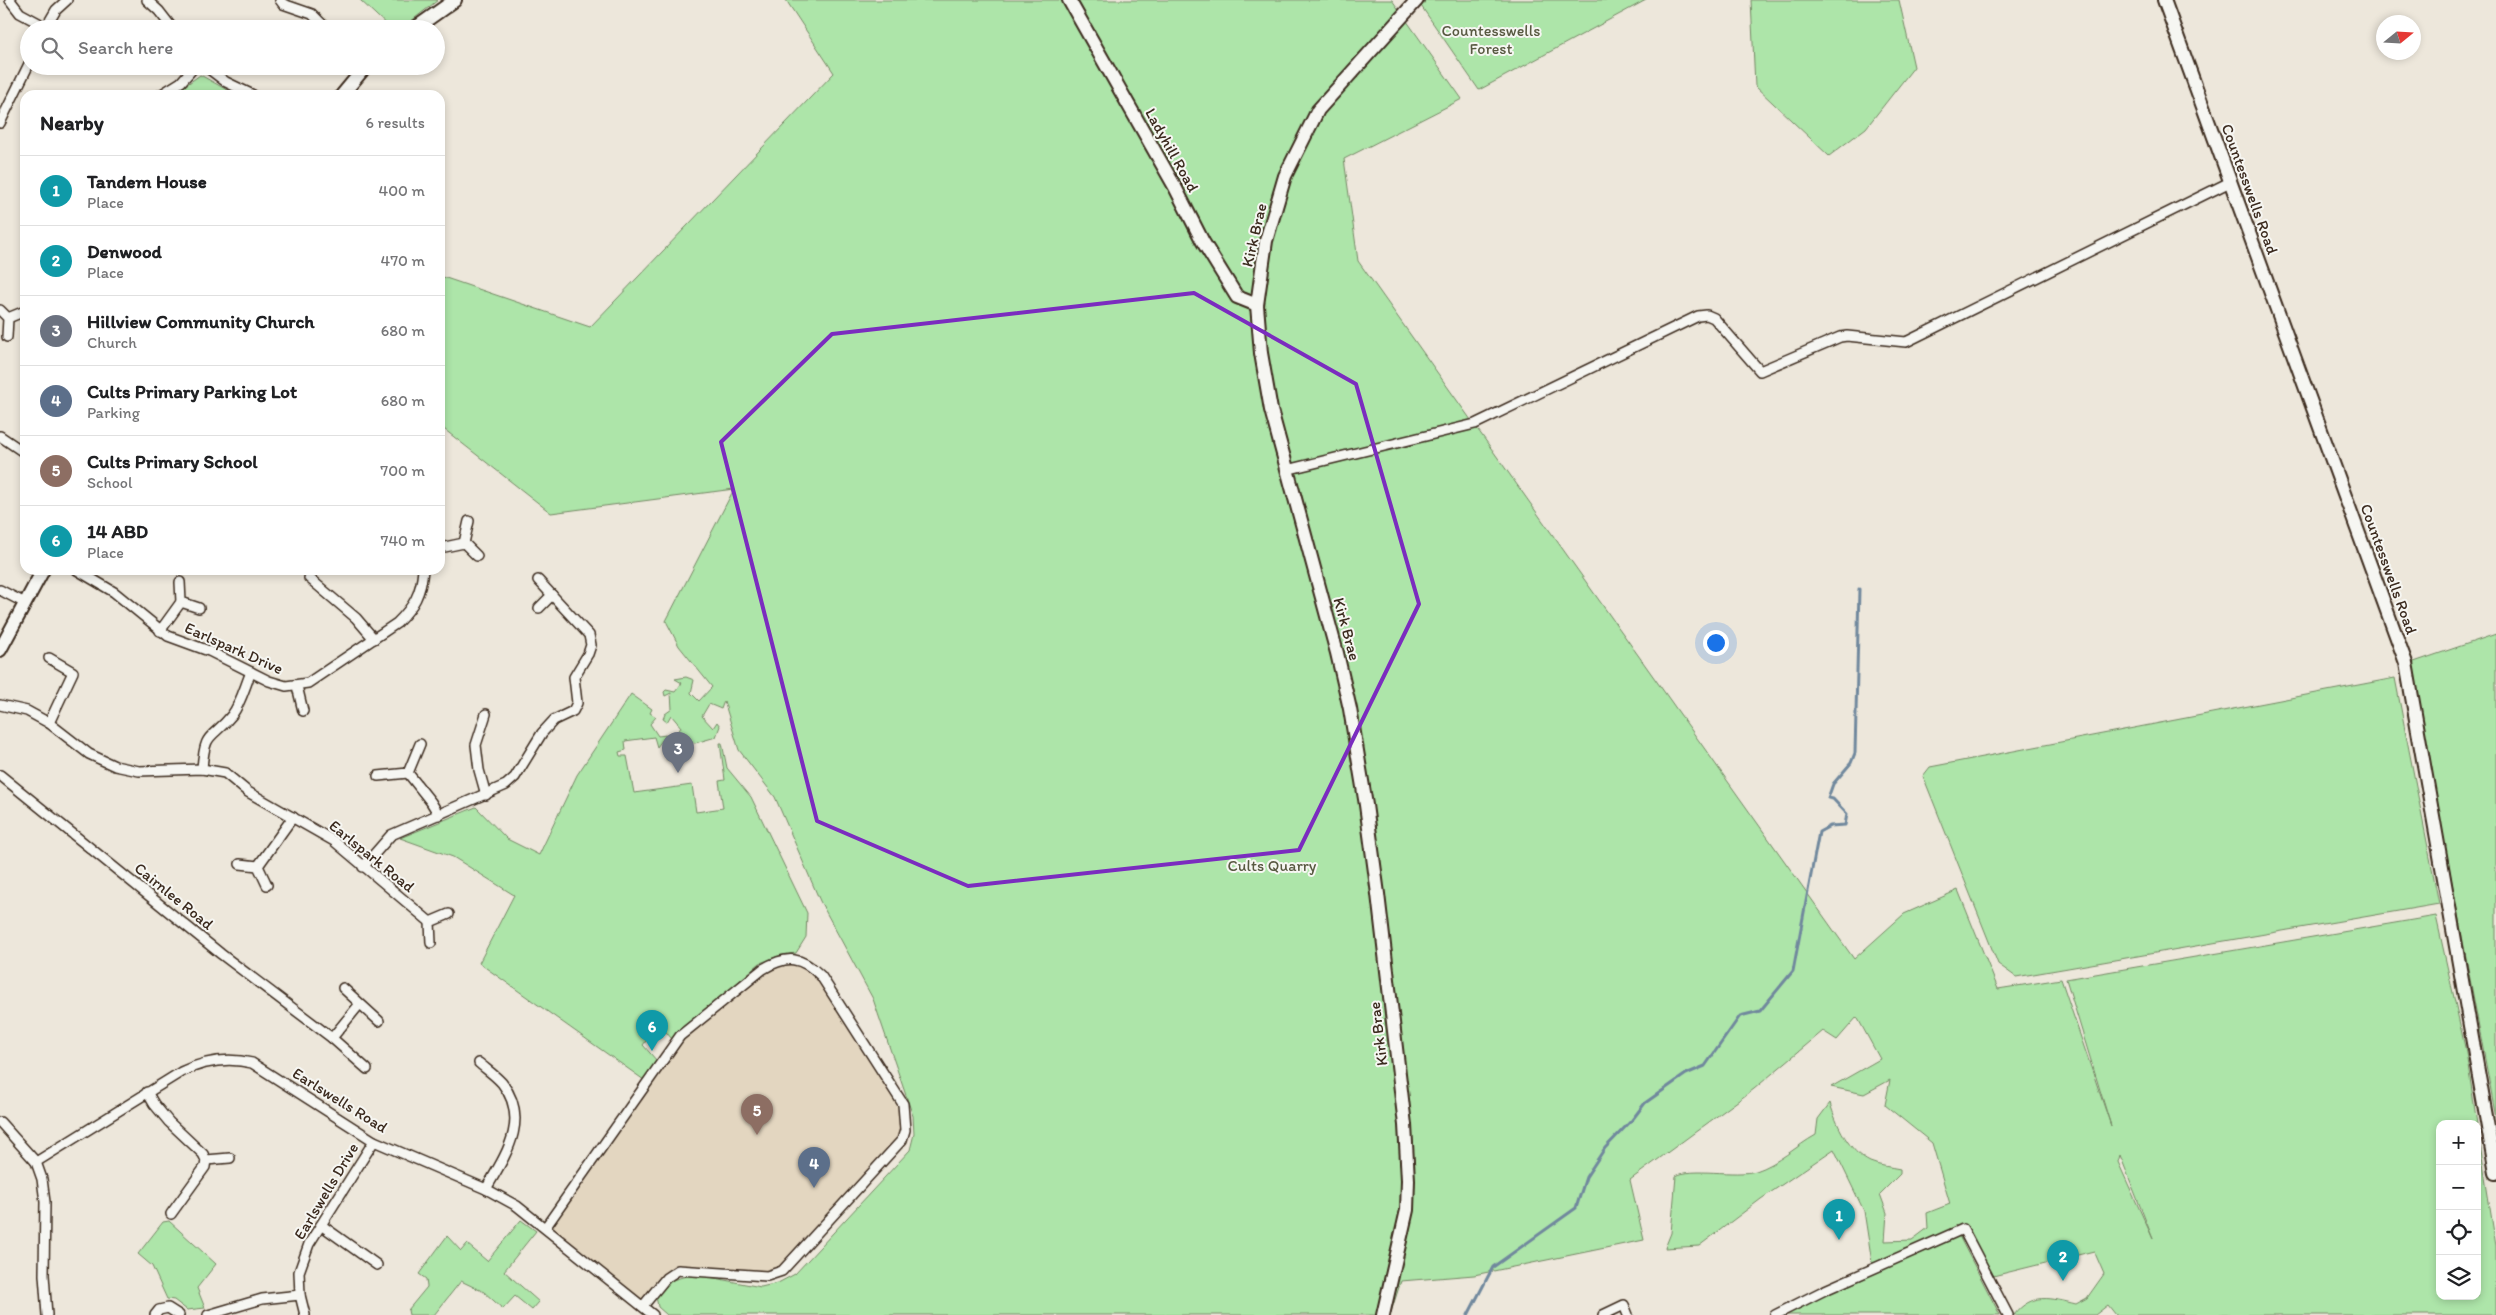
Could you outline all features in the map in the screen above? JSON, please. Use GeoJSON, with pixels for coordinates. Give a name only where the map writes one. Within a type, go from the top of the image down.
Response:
{"type":"FeatureCollection","features":[{"type":"Feature","properties":{"kind":"street"},"geometry":{"type":"LineString","coordinates":[[10,0],[20,13],[32,20]]}},
{"type":"Feature","properties":{"kind":"street"},"geometry":{"type":"LineString","coordinates":[[50,20],[56,10],[68,0]]}},
{"type":"Feature","properties":{"kind":"street"},"geometry":{"type":"LineString","coordinates":[[146,0],[166,20]]}},
{"type":"Feature","properties":{"kind":"street"},"geometry":{"type":"LineString","coordinates":[[280,0],[283,4],[312,14],[318,20]]}},
{"type":"Feature","properties":{"kind":"street"},"geometry":{"type":"LineString","coordinates":[[427,20],[455,0]]}},
{"type":"Feature","properties":{"kind":"street","name":"Ladyhill Road"},"geometry":{"type":"LineString","coordinates":[[1069,0],[1175,187],[1203,242],[1237,297],[1256,305]]}},
{"type":"Feature","properties":{"kind":"street","name":"Kirk Brae"},"geometry":{"type":"LineString","coordinates":[[1382,1315],[1407,1210],[1408,1180],[1404,1116],[1366,805],[1350,709],[1337,653],[1270,410],[1256,305],[1266,241],[1285,176],[1318,110],[1417,0]]}},
{"type":"Feature","properties":{"kind":"street","name":"Countesswells Road"},"geometry":{"type":"LineString","coordinates":[[2164,0],[2406,663],[2496,1173]]}},
{"type":"Feature","properties":{"kind":"street"},"geometry":{"type":"LineString","coordinates":[[0,123],[24,75]]}},
{"type":"Feature","properties":{"kind":"street"},"geometry":{"type":"LineString","coordinates":[[168,90],[181,82],[187,75]]}},
{"type":"Feature","properties":{"kind":"street"},"geometry":{"type":"LineString","coordinates":[[217,75],[243,90]]}},
{"type":"Feature","properties":{"kind":"street"},"geometry":{"type":"LineString","coordinates":[[346,90],[359,75]]}},
{"type":"Feature","properties":{"kind":"street"},"geometry":{"type":"LineString","coordinates":[[1286,470],[1475,424],[1698,316],[1707,315],[1714,318],[1760,371],[1840,337],[1847,336],[1906,342],[2230,182]]}},
{"type":"Feature","properties":{"kind":"street"},"geometry":{"type":"LineString","coordinates":[[0,310],[8,318],[7,337]]}},
{"type":"Feature","properties":{"kind":"street"},"geometry":{"type":"LineString","coordinates":[[8,318],[20,313]]}},
{"type":"Feature","properties":{"kind":"street"},"geometry":{"type":"LineString","coordinates":[[0,436],[20,450]]}},
{"type":"Feature","properties":{"kind":"street"},"geometry":{"type":"LineString","coordinates":[[464,543],[469,521]]}},
{"type":"Feature","properties":{"kind":"street"},"geometry":{"type":"LineString","coordinates":[[445,547],[464,543]]}},
{"type":"Feature","properties":{"kind":"street"},"geometry":{"type":"LineString","coordinates":[[464,543],[477,556]]}},
{"type":"Feature","properties":{"kind":"street"},"geometry":{"type":"LineString","coordinates":[[0,650],[40,575]]}},
{"type":"Feature","properties":{"kind":"street","name":"Earlspark Drive"},"geometry":{"type":"LineString","coordinates":[[95,575],[160,631],[250,672],[286,686],[297,686],[316,677],[374,639],[408,612],[420,591],[422,575]]}},
{"type":"Feature","properties":{"kind":"street"},"geometry":{"type":"LineString","coordinates":[[309,578],[356,618],[374,639]]}},
{"type":"Feature","properties":{"kind":"street"},"geometry":{"type":"LineString","coordinates":[[363,867],[391,835],[506,785],[515,777],[542,733],[554,720],[573,711],[577,703],[574,677],[588,654],[590,645],[589,635],[538,580]]}},
{"type":"Feature","properties":{"kind":"street","name":"Earlspark Drive"},"geometry":{"type":"LineString","coordinates":[[160,631],[181,602],[180,582]]}},
{"type":"Feature","properties":{"kind":"street"},"geometry":{"type":"LineString","coordinates":[[0,590],[25,603]]}},
{"type":"Feature","properties":{"kind":"street"},"geometry":{"type":"LineString","coordinates":[[539,608],[552,595]]}},
{"type":"Feature","properties":{"kind":"street","name":"Earlspark Drive"},"geometry":{"type":"LineString","coordinates":[[181,602],[200,608]]}},
{"type":"Feature","properties":{"kind":"street"},"geometry":{"type":"LineString","coordinates":[[49,658],[73,672],[49,722]]}},
{"type":"Feature","properties":{"kind":"street"},"geometry":{"type":"LineString","coordinates":[[202,770],[204,748],[208,738],[231,716],[237,707],[250,672]]}},
{"type":"Feature","properties":{"kind":"street","name":"Earlspark Drive"},"geometry":{"type":"LineString","coordinates":[[297,686],[303,711]]}},
{"type":"Feature","properties":{"kind":"street","name":"Earlspark Road"},"geometry":{"type":"LineString","coordinates":[[0,704],[28,712],[49,722],[89,754],[115,766],[149,772],[202,770],[225,772],[248,792],[334,842],[430,922]]}},
{"type":"Feature","properties":{"kind":"street"},"geometry":{"type":"LineString","coordinates":[[486,714],[476,744],[479,770],[486,795]]}},
{"type":"Feature","properties":{"kind":"street"},"geometry":{"type":"LineString","coordinates":[[408,773],[420,744]]}},
{"type":"Feature","properties":{"kind":"street"},"geometry":{"type":"LineString","coordinates":[[408,773],[439,815]]}},
{"type":"Feature","properties":{"kind":"street"},"geometry":{"type":"LineString","coordinates":[[378,776],[408,773]]}},
{"type":"Feature","properties":{"kind":"street","name":"Cairnlee Road"},"geometry":{"type":"LineString","coordinates":[[0,775],[221,954],[332,1038],[367,1069]]}},
{"type":"Feature","properties":{"kind":"street"},"geometry":{"type":"LineString","coordinates":[[258,866],[293,817]]}},
{"type":"Feature","properties":{"kind":"street"},"geometry":{"type":"LineString","coordinates":[[240,864],[258,866]]}},
{"type":"Feature","properties":{"kind":"street"},"geometry":{"type":"LineString","coordinates":[[258,866],[267,885]]}},
{"type":"Feature","properties":{"kind":"street"},"geometry":{"type":"LineString","coordinates":[[431,944],[430,922],[449,914]]}},
{"type":"Feature","properties":{"kind":"street"},"geometry":{"type":"LineString","coordinates":[[545,1228],[680,1036],[763,969],[776,961],[802,960],[812,967],[821,976],[903,1104],[905,1130],[902,1140],[782,1271],[767,1276],[678,1270],[666,1278],[643,1306]]}},
{"type":"Feature","properties":{"kind":"street"},"geometry":{"type":"LineString","coordinates":[[343,988],[359,1005],[379,1021]]}},
{"type":"Feature","properties":{"kind":"street"},"geometry":{"type":"LineString","coordinates":[[332,1038],[359,1005]]}},
{"type":"Feature","properties":{"kind":"street","name":"Earlswells Road"},"geometry":{"type":"LineString","coordinates":[[36,1162],[147,1092],[196,1065],[237,1059],[252,1063],[264,1070],[374,1141],[486,1190],[516,1206],[653,1315]]}},
{"type":"Feature","properties":{"kind":"street"},"geometry":{"type":"LineString","coordinates":[[479,1063],[501,1082],[508,1092],[513,1102],[516,1126],[509,1149],[486,1190]]}},
{"type":"Feature","properties":{"kind":"street"},"geometry":{"type":"LineString","coordinates":[[147,1092],[169,1122],[203,1154],[206,1160],[205,1167],[171,1214]]}},
{"type":"Feature","properties":{"kind":"street"},"geometry":{"type":"LineString","coordinates":[[0,1122],[36,1162],[42,1179],[45,1202],[44,1275],[47,1315]]}},
{"type":"Feature","properties":{"kind":"street","name":"Earlswells Drive"},"geometry":{"type":"LineString","coordinates":[[305,1315],[300,1294],[299,1272],[309,1244],[374,1141]]}},
{"type":"Feature","properties":{"kind":"street"},"geometry":{"type":"LineString","coordinates":[[206,1160],[230,1158]]}},
{"type":"Feature","properties":{"kind":"street"},"geometry":{"type":"LineString","coordinates":[[322,1225],[378,1265]]}},
{"type":"Feature","properties":{"kind":"street"},"geometry":{"type":"LineString","coordinates":[[1775,1315],[1963,1228],[2008,1315]]}},
{"type":"Feature","properties":{"kind":"street"},"geometry":{"type":"LineString","coordinates":[[208,1315],[262,1300],[300,1294]]}},
{"type":"Feature","properties":{"kind":"street"},"geometry":{"type":"LineString","coordinates":[[1603,1315],[1624,1305],[1628,1315]]}},
{"type":"Feature","properties":{"kind":"street"},"geometry":{"type":"LineString","coordinates":[[156,1315],[159,1310],[168,1308],[179,1315]]}},
{"type":"Feature","properties":{"kind":"highlighted area"},"geometry":{"type":"Polygon","coordinates":[[[1194,293],[1356,384],[1419,604],[1299,850],[968,886],[817,821],[721,442],[832,334],[1194,293]]]}},
{"type":"Feature","properties":{"kind":"shaded area"},"geometry":{"type":"Polygon","coordinates":[[[776,961],[812,967],[903,1104],[902,1140],[776,1274],[678,1270],[643,1306],[545,1228],[680,1036],[776,961]]]}},
{"type":"Feature","properties":{"kind":"green space"},"geometry":{"type":"Polygon","coordinates":[[[360,0],[438,0],[412,20],[381,20],[360,0]]]}},
{"type":"Feature","properties":{"kind":"green space","name":"Cults Quarry"},"geometry":{"type":"Polygon","coordinates":[[[786,0],[1392,0],[1462,99],[1344,159],[1358,261],[1854,959],[1904,914],[1958,890],[1998,989],[2061,979],[2111,1126],[2066,979],[2436,916],[2466,1052],[2476,1120],[2436,1120],[2436,1300],[2481,1300],[2481,1151],[2496,1246],[2496,1315],[2116,1315],[2108,1305],[2095,1315],[2014,1315],[2028,1303],[2035,1300],[2050,1299],[2076,1304],[2087,1298],[2104,1274],[2094,1251],[1989,1277],[1959,1236],[2000,1315],[1775,1315],[1873,1269],[1864,1211],[1834,1149],[1761,1199],[1699,1246],[1665,1248],[1671,1233],[1676,1176],[1692,1172],[1747,1173],[1764,1168],[1816,1135],[1818,1119],[1830,1103],[1844,1137],[1856,1152],[1870,1162],[1900,1169],[1900,1174],[1880,1194],[1887,1213],[1885,1241],[1912,1240],[1928,1228],[1927,1213],[1950,1204],[1932,1143],[1885,1105],[1890,1080],[1864,1094],[1831,1087],[1880,1059],[1857,1017],[1837,1040],[1823,1031],[1754,1089],[1630,1180],[1644,1240],[1474,1275],[1401,1281],[1390,1315],[667,1315],[658,1307],[656,1296],[669,1281],[693,1274],[761,1287],[778,1283],[795,1274],[910,1150],[914,1134],[913,1116],[873,999],[820,901],[775,797],[739,750],[724,701],[721,709],[709,704],[702,716],[713,728],[717,722],[720,726],[716,737],[695,743],[681,741],[677,734],[681,727],[671,715],[667,722],[663,719],[665,714],[672,709],[671,693],[665,696],[664,692],[666,690],[675,692],[682,683],[675,679],[686,677],[694,680],[691,693],[699,701],[712,687],[679,646],[666,621],[734,489],[551,513],[445,430],[445,278],[590,327],[834,73],[786,0]],[[2120,1155],[2118,1162],[2153,1239],[2120,1155]]]}},
{"type":"Feature","properties":{"kind":"green space","name":"Countesswells Forest"},"geometry":{"type":"Polygon","coordinates":[[[1417,0],[1646,0],[1479,90],[1417,0]]]}},
{"type":"Feature","properties":{"kind":"green space"},"geometry":{"type":"Polygon","coordinates":[[[1751,0],[1899,0],[1914,67],[1866,128],[1829,156],[1755,86],[1751,0]]]}},
{"type":"Feature","properties":{"kind":"green space"},"geometry":{"type":"Polygon","coordinates":[[[200,75],[227,90],[179,90],[200,75]]]}},
{"type":"Feature","properties":{"kind":"green space"},"geometry":{"type":"Polygon","coordinates":[[[2496,634],[2496,1118],[2411,663],[2496,634]]]}},
{"type":"Feature","properties":{"kind":"green space"},"geometry":{"type":"Polygon","coordinates":[[[2395,678],[2439,904],[2016,977],[1998,964],[1923,776],[1930,767],[2395,678]]]}},
{"type":"Feature","properties":{"kind":"green space"},"geometry":{"type":"Polygon","coordinates":[[[631,694],[652,709],[650,713],[656,717],[650,724],[658,736],[666,735],[657,747],[654,737],[625,741],[626,750],[619,752],[620,756],[627,756],[634,793],[692,785],[696,812],[723,808],[719,781],[725,780],[720,743],[722,743],[727,768],[751,797],[807,913],[806,937],[796,953],[781,955],[760,963],[672,1039],[660,1025],[657,1026],[643,1045],[657,1061],[644,1080],[479,963],[514,895],[453,857],[400,838],[476,807],[507,839],[539,855],[577,775],[631,694]]]}},
{"type":"Feature","properties":{"kind":"green space"},"geometry":{"type":"Polygon","coordinates":[[[671,740],[684,749],[681,749],[682,758],[667,760],[665,750],[671,740]]]}},
{"type":"Feature","properties":{"kind":"green space"},"geometry":{"type":"Polygon","coordinates":[[[521,1220],[536,1231],[504,1271],[539,1302],[532,1310],[515,1296],[503,1309],[484,1292],[461,1281],[434,1315],[409,1315],[408,1310],[427,1287],[426,1279],[419,1274],[447,1236],[461,1251],[467,1244],[487,1261],[521,1220]]]}},
{"type":"Feature","properties":{"kind":"green space"},"geometry":{"type":"Polygon","coordinates":[[[169,1221],[216,1264],[197,1288],[205,1308],[187,1310],[174,1300],[167,1299],[152,1266],[138,1254],[163,1222],[169,1221]]]}},
{"type":"Feature","properties":{"kind":"waterway"},"geometry":{"type":"LineString","coordinates":[[1468,1315],[1493,1267],[1576,1208],[1586,1177],[1605,1148],[1632,1120],[1645,1103],[1686,1074],[1705,1066],[1740,1016],[1760,1011],[1793,971],[1819,832],[1830,826],[1845,825],[1847,814],[1833,799],[1828,798],[1833,784],[1851,763],[1855,753],[1859,589]]}},
{"type":"Feature","properties":{"kind":"place","name":"Hillview Community Church"},"geometry":{"type":"Point","coordinates":[678,773]}},
{"type":"Feature","properties":{"kind":"place","name":"14 ABD"},"geometry":{"type":"Point","coordinates":[652,1051]}},
{"type":"Feature","properties":{"kind":"place","name":"Cults Primary School"},"geometry":{"type":"Point","coordinates":[757,1135]}},
{"type":"Feature","properties":{"kind":"place","name":"Cults Primary Parking Lot"},"geometry":{"type":"Point","coordinates":[814,1188]}},
{"type":"Feature","properties":{"kind":"place","name":"Tandem House"},"geometry":{"type":"Point","coordinates":[1839,1240]}},
{"type":"Feature","properties":{"kind":"place","name":"Denwood"},"geometry":{"type":"Point","coordinates":[2063,1281]}}]}
